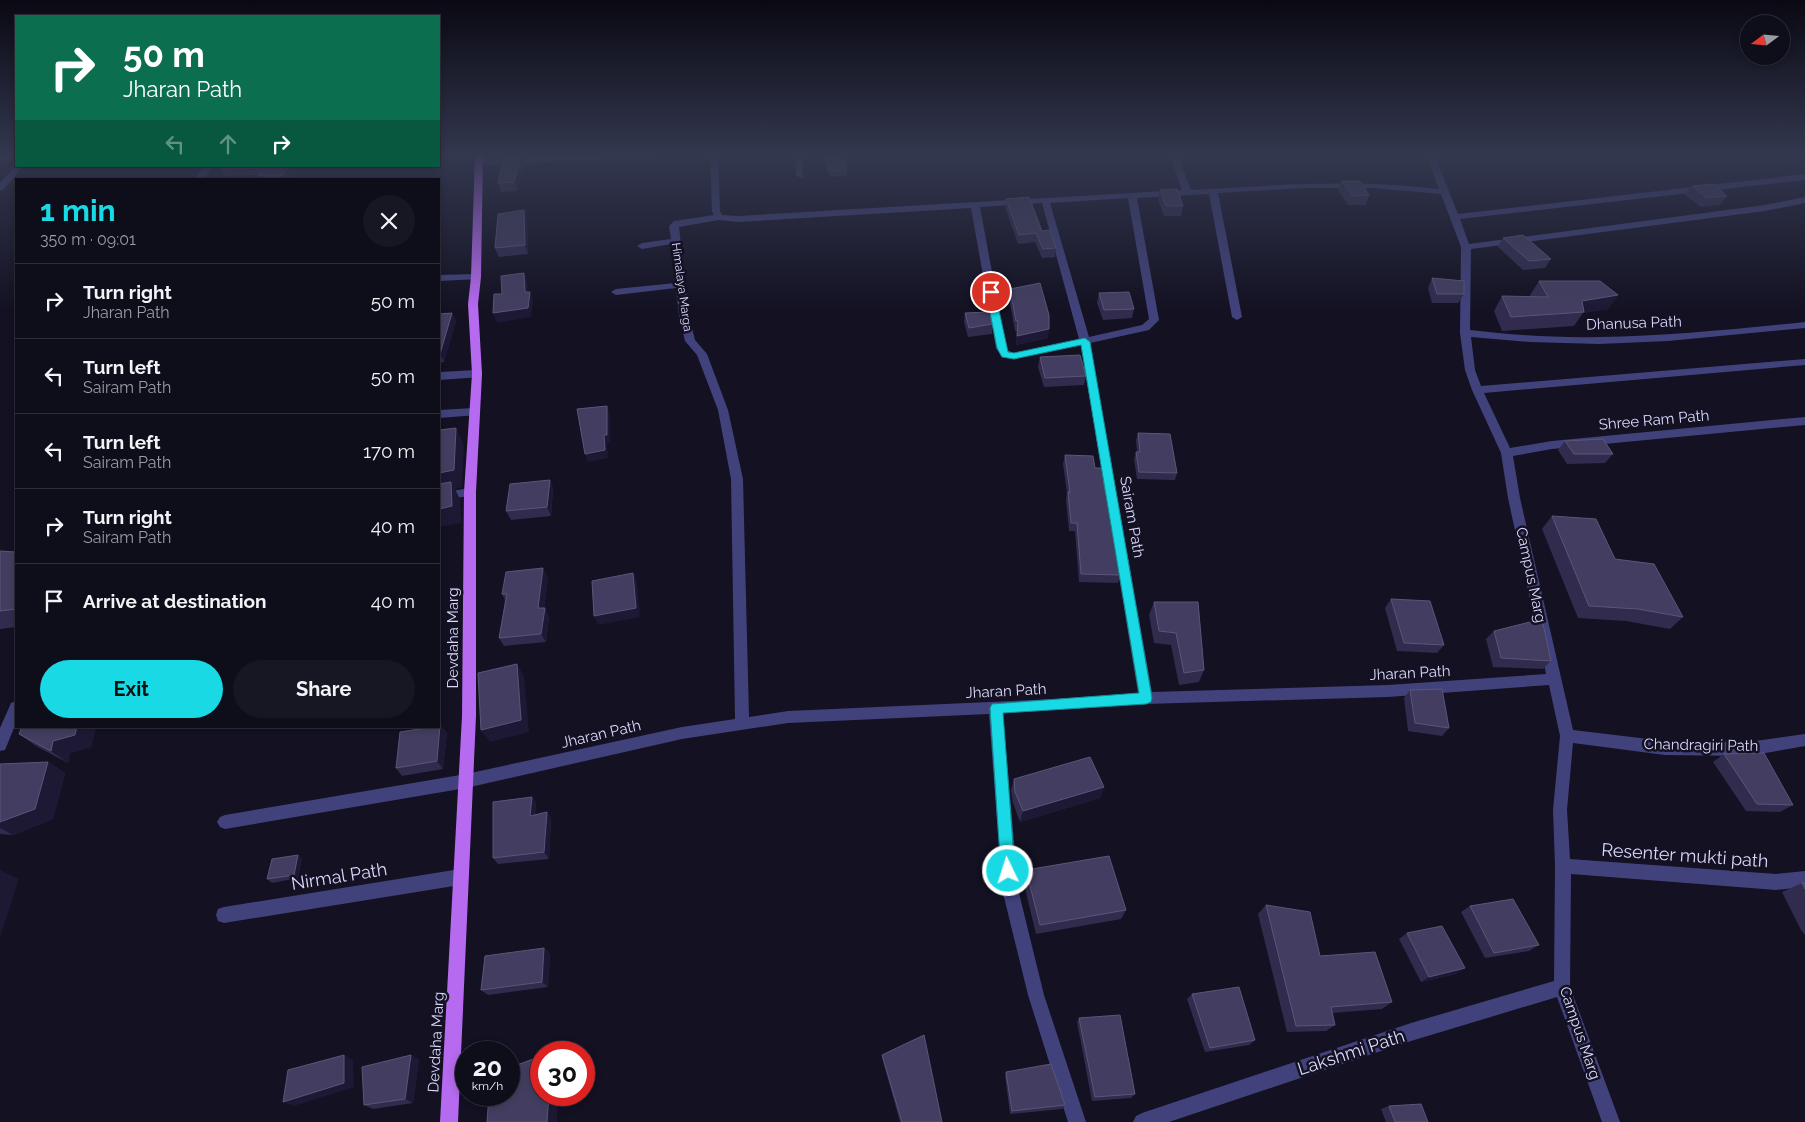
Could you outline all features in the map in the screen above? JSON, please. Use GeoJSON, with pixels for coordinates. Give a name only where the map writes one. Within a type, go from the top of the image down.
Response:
{"type":"FeatureCollection","features":[{"type":"Feature","properties":{"kind":"main road","name":"Devdaha Marg"},"geometry":{"type":"LineString","coordinates":[[449,1122],[469,716],[470,492],[478,374],[473,304],[476,277],[478,206]]}},
{"type":"Feature","properties":{"kind":"street"},"geometry":{"type":"LineString","coordinates":[[716,206],[718,217]]}},
{"type":"Feature","properties":{"kind":"street","name":"Himalaya Marga"},"geometry":{"type":"LineString","coordinates":[[742,724],[737,480],[723,410],[702,354],[690,341],[684,316],[674,226],[677,223],[718,217],[738,219],[938,206]]}},
{"type":"Feature","properties":{"kind":"street"},"geometry":{"type":"LineString","coordinates":[[975,206],[1001,348],[1005,354],[1014,356],[1146,328],[1154,320],[1134,206]]}},
{"type":"Feature","properties":{"kind":"street","name":"Sairam Path"},"geometry":{"type":"LineString","coordinates":[[1047,206],[1085,342],[1146,698]]}},
{"type":"Feature","properties":{"kind":"street"},"geometry":{"type":"LineString","coordinates":[[1216,206],[1237,317]]}},
{"type":"Feature","properties":{"kind":"street","name":"Campus Marg"},"geometry":{"type":"LineString","coordinates":[[1451,206],[1466,247],[1465,333],[1470,370],[1477,390],[1507,453],[1514,498],[1567,736],[1560,810],[1563,866],[1562,986],[1611,1122]]}},
{"type":"Feature","properties":{"kind":"street"},"geometry":{"type":"LineString","coordinates":[[1454,216],[1541,206]]}},
{"type":"Feature","properties":{"kind":"street"},"geometry":{"type":"LineString","coordinates":[[1466,247],[1773,206]]}},
{"type":"Feature","properties":{"kind":"street"},"geometry":{"type":"LineString","coordinates":[[642,246],[675,241]]}},
{"type":"Feature","properties":{"kind":"street"},"geometry":{"type":"LineString","coordinates":[[440,278],[476,277]]}},
{"type":"Feature","properties":{"kind":"street"},"geometry":{"type":"LineString","coordinates":[[616,292],[680,284]]}},
{"type":"Feature","properties":{"kind":"street","name":"Dhanusa Path"},"geometry":{"type":"LineString","coordinates":[[1465,333],[1530,340],[1594,340],[1690,336],[1805,325]]}},
{"type":"Feature","properties":{"kind":"street"},"geometry":{"type":"LineString","coordinates":[[1477,390],[1805,362]]}},
{"type":"Feature","properties":{"kind":"street"},"geometry":{"type":"LineString","coordinates":[[440,376],[478,374]]}},
{"type":"Feature","properties":{"kind":"street"},"geometry":{"type":"LineString","coordinates":[[440,414],[474,412]]}},
{"type":"Feature","properties":{"kind":"street","name":"Shree Ram Path"},"geometry":{"type":"LineString","coordinates":[[1507,453],[1560,444],[1805,421]]}},
{"type":"Feature","properties":{"kind":"street"},"geometry":{"type":"LineString","coordinates":[[440,496],[470,492]]}},
{"type":"Feature","properties":{"kind":"street","name":"Jharan Path"},"geometry":{"type":"LineString","coordinates":[[225,822],[466,781],[682,733],[788,716],[996,708],[1146,698],[1388,691],[1554,679]]}},
{"type":"Feature","properties":{"kind":"street"},"geometry":{"type":"LineString","coordinates":[[996,708],[1010,890],[1036,995],[1077,1122]]}},
{"type":"Feature","properties":{"kind":"street"},"geometry":{"type":"LineString","coordinates":[[0,745],[15,709]]}},
{"type":"Feature","properties":{"kind":"street","name":"Chandragiri Path"},"geometry":{"type":"LineString","coordinates":[[1567,736],[1674,748],[1748,749],[1805,740]]}},
{"type":"Feature","properties":{"kind":"street","name":"Resenter mukti path"},"geometry":{"type":"LineString","coordinates":[[1563,866],[1776,882],[1805,879]]}},
{"type":"Feature","properties":{"kind":"street","name":"Nirmal Path"},"geometry":{"type":"LineString","coordinates":[[224,915],[460,877]]}},
{"type":"Feature","properties":{"kind":"street","name":"Lakshmi Path"},"geometry":{"type":"LineString","coordinates":[[1142,1122],[1411,1032],[1562,986]]}},
{"type":"Feature","properties":{"kind":"building"},"geometry":{"type":"Polygon","coordinates":[[[1009,206],[1033,206],[1042,231],[1050,230],[1056,248],[1043,249],[1036,233],[1019,235],[1009,206]]]}},
{"type":"Feature","properties":{"kind":"building"},"geometry":{"type":"Polygon","coordinates":[[[524,210],[525,245],[495,248],[498,214],[524,210]]]}},
{"type":"Feature","properties":{"kind":"building"},"geometry":{"type":"Polygon","coordinates":[[[1523,235],[1551,259],[1529,261],[1503,238],[1523,235]]]}},
{"type":"Feature","properties":{"kind":"building"},"geometry":{"type":"Polygon","coordinates":[[[524,273],[525,292],[530,292],[528,308],[493,313],[494,294],[502,294],[501,276],[524,273]]]}},
{"type":"Feature","properties":{"kind":"building"},"geometry":{"type":"Polygon","coordinates":[[[1432,278],[1464,281],[1464,294],[1437,294],[1432,278]]]}},
{"type":"Feature","properties":{"kind":"building"},"geometry":{"type":"Polygon","coordinates":[[[1539,281],[1600,281],[1618,295],[1582,301],[1584,312],[1511,317],[1502,296],[1548,297],[1539,281]]]}},
{"type":"Feature","properties":{"kind":"building"},"geometry":{"type":"Polygon","coordinates":[[[1040,283],[1049,315],[1049,329],[1017,336],[1018,321],[1016,321],[1010,289],[1040,283]]]}},
{"type":"Feature","properties":{"kind":"building"},"geometry":{"type":"Polygon","coordinates":[[[1129,292],[1134,309],[1104,310],[1099,293],[1129,292]]]}},
{"type":"Feature","properties":{"kind":"building"},"geometry":{"type":"Polygon","coordinates":[[[990,312],[992,324],[969,328],[965,313],[990,312]]]}},
{"type":"Feature","properties":{"kind":"building"},"geometry":{"type":"Polygon","coordinates":[[[452,313],[440,354],[440,314],[452,313]]]}},
{"type":"Feature","properties":{"kind":"building"},"geometry":{"type":"Polygon","coordinates":[[[1080,355],[1086,376],[1045,378],[1040,357],[1080,355]]]}},
{"type":"Feature","properties":{"kind":"building"},"geometry":{"type":"Polygon","coordinates":[[[607,406],[607,435],[604,435],[605,450],[585,454],[577,409],[607,406]]]}},
{"type":"Feature","properties":{"kind":"building"},"geometry":{"type":"Polygon","coordinates":[[[456,428],[454,470],[440,473],[440,430],[456,428]]]}},
{"type":"Feature","properties":{"kind":"building"},"geometry":{"type":"Polygon","coordinates":[[[1138,433],[1170,434],[1177,473],[1139,472],[1136,452],[1140,452],[1138,433]]]}},
{"type":"Feature","properties":{"kind":"building"},"geometry":{"type":"Polygon","coordinates":[[[1603,439],[1613,454],[1574,454],[1565,441],[1603,439]]]}},
{"type":"Feature","properties":{"kind":"building"},"geometry":{"type":"Polygon","coordinates":[[[1065,455],[1093,456],[1095,468],[1102,468],[1120,575],[1081,574],[1077,523],[1071,523],[1068,492],[1070,492],[1065,455]]]}},
{"type":"Feature","properties":{"kind":"building"},"geometry":{"type":"Polygon","coordinates":[[[550,480],[547,507],[506,511],[510,484],[550,480]]]}},
{"type":"Feature","properties":{"kind":"building"},"geometry":{"type":"Polygon","coordinates":[[[451,482],[452,506],[440,509],[440,484],[451,482]]]}},
{"type":"Feature","properties":{"kind":"building"},"geometry":{"type":"Polygon","coordinates":[[[1552,516],[1596,519],[1615,559],[1654,564],[1683,617],[1638,609],[1589,606],[1552,516]]]}},
{"type":"Feature","properties":{"kind":"building"},"geometry":{"type":"Polygon","coordinates":[[[0,551],[15,552],[15,609],[0,611],[0,551]]]}},
{"type":"Feature","properties":{"kind":"building"},"geometry":{"type":"Polygon","coordinates":[[[543,568],[538,608],[545,608],[541,634],[499,638],[507,594],[502,594],[506,572],[543,568]]]}},
{"type":"Feature","properties":{"kind":"building"},"geometry":{"type":"Polygon","coordinates":[[[633,573],[636,608],[594,616],[592,581],[633,573]]]}},
{"type":"Feature","properties":{"kind":"building"},"geometry":{"type":"Polygon","coordinates":[[[1391,599],[1430,601],[1444,645],[1404,643],[1391,599]]]}},
{"type":"Feature","properties":{"kind":"building"},"geometry":{"type":"Polygon","coordinates":[[[1154,602],[1198,602],[1204,670],[1184,673],[1176,633],[1159,631],[1154,602]]]}},
{"type":"Feature","properties":{"kind":"building"},"geometry":{"type":"Polygon","coordinates":[[[1542,619],[1551,661],[1501,658],[1494,631],[1542,619]]]}},
{"type":"Feature","properties":{"kind":"building"},"geometry":{"type":"Polygon","coordinates":[[[517,664],[521,720],[481,730],[478,673],[517,664]]]}},
{"type":"Feature","properties":{"kind":"building"},"geometry":{"type":"Polygon","coordinates":[[[1442,689],[1449,728],[1415,723],[1410,690],[1442,689]]]}},
{"type":"Feature","properties":{"kind":"building"},"geometry":{"type":"Polygon","coordinates":[[[21,728],[77,728],[75,735],[53,741],[51,751],[19,734],[21,728]]]}},
{"type":"Feature","properties":{"kind":"building"},"geometry":{"type":"Polygon","coordinates":[[[440,728],[437,761],[396,768],[400,732],[440,728]]]}},
{"type":"Feature","properties":{"kind":"building"},"geometry":{"type":"Polygon","coordinates":[[[1764,753],[1793,805],[1757,804],[1724,754],[1764,753]]]}},
{"type":"Feature","properties":{"kind":"building"},"geometry":{"type":"Polygon","coordinates":[[[1090,757],[1104,787],[1023,811],[1015,792],[1014,779],[1090,757]]]}},
{"type":"Feature","properties":{"kind":"building"},"geometry":{"type":"Polygon","coordinates":[[[48,762],[35,809],[0,822],[0,764],[48,762]]]}},
{"type":"Feature","properties":{"kind":"building"},"geometry":{"type":"Polygon","coordinates":[[[532,797],[530,816],[547,812],[544,852],[493,858],[493,802],[532,797]]]}},
{"type":"Feature","properties":{"kind":"building"},"geometry":{"type":"Polygon","coordinates":[[[298,855],[294,875],[267,879],[272,859],[298,855]]]}},
{"type":"Feature","properties":{"kind":"building"},"geometry":{"type":"Polygon","coordinates":[[[1109,856],[1126,910],[1040,925],[1026,870],[1109,856]]]}},
{"type":"Feature","properties":{"kind":"building"},"geometry":{"type":"Polygon","coordinates":[[[1513,899],[1539,945],[1494,953],[1470,906],[1513,899]]]}},
{"type":"Feature","properties":{"kind":"building"},"geometry":{"type":"Polygon","coordinates":[[[1266,905],[1310,912],[1320,956],[1375,952],[1392,1002],[1331,1007],[1335,1025],[1296,1026],[1266,905]]]}},
{"type":"Feature","properties":{"kind":"building"},"geometry":{"type":"Polygon","coordinates":[[[1442,926],[1465,968],[1429,977],[1407,933],[1442,926]]]}},
{"type":"Feature","properties":{"kind":"building"},"geometry":{"type":"Polygon","coordinates":[[[544,948],[542,982],[481,990],[485,956],[544,948]]]}},
{"type":"Feature","properties":{"kind":"building"},"geometry":{"type":"Polygon","coordinates":[[[1239,987],[1255,1040],[1210,1048],[1192,994],[1239,987]]]}},
{"type":"Feature","properties":{"kind":"building"},"geometry":{"type":"Polygon","coordinates":[[[1120,1015],[1135,1094],[1095,1097],[1079,1018],[1120,1015]]]}},
{"type":"Feature","properties":{"kind":"building"},"geometry":{"type":"Polygon","coordinates":[[[924,1035],[942,1122],[902,1122],[882,1055],[924,1035]]]}},
{"type":"Feature","properties":{"kind":"building"},"geometry":{"type":"Polygon","coordinates":[[[344,1055],[344,1083],[283,1102],[288,1070],[344,1055]]]}},
{"type":"Feature","properties":{"kind":"building"},"geometry":{"type":"Polygon","coordinates":[[[411,1055],[405,1099],[364,1105],[362,1067],[411,1055]]]}},
{"type":"Feature","properties":{"kind":"building"},"geometry":{"type":"Polygon","coordinates":[[[530,1060],[530,1106],[548,1106],[547,1122],[487,1122],[488,1106],[520,1106],[520,1064],[530,1060]]]}},
{"type":"Feature","properties":{"kind":"building"},"geometry":{"type":"Polygon","coordinates":[[[1051,1064],[1065,1105],[1012,1111],[1006,1072],[1051,1064]]]}},
{"type":"Feature","properties":{"kind":"building"},"geometry":{"type":"Polygon","coordinates":[[[1421,1104],[1428,1122],[1395,1122],[1389,1106],[1421,1104]]]}},
{"type":"Feature","properties":{"kind":"route"},"geometry":{"type":"LineString","coordinates":[[991,292],[1001,348],[1005,354],[1014,356],[1085,342],[1146,698],[996,708],[1008,871]]}}]}
